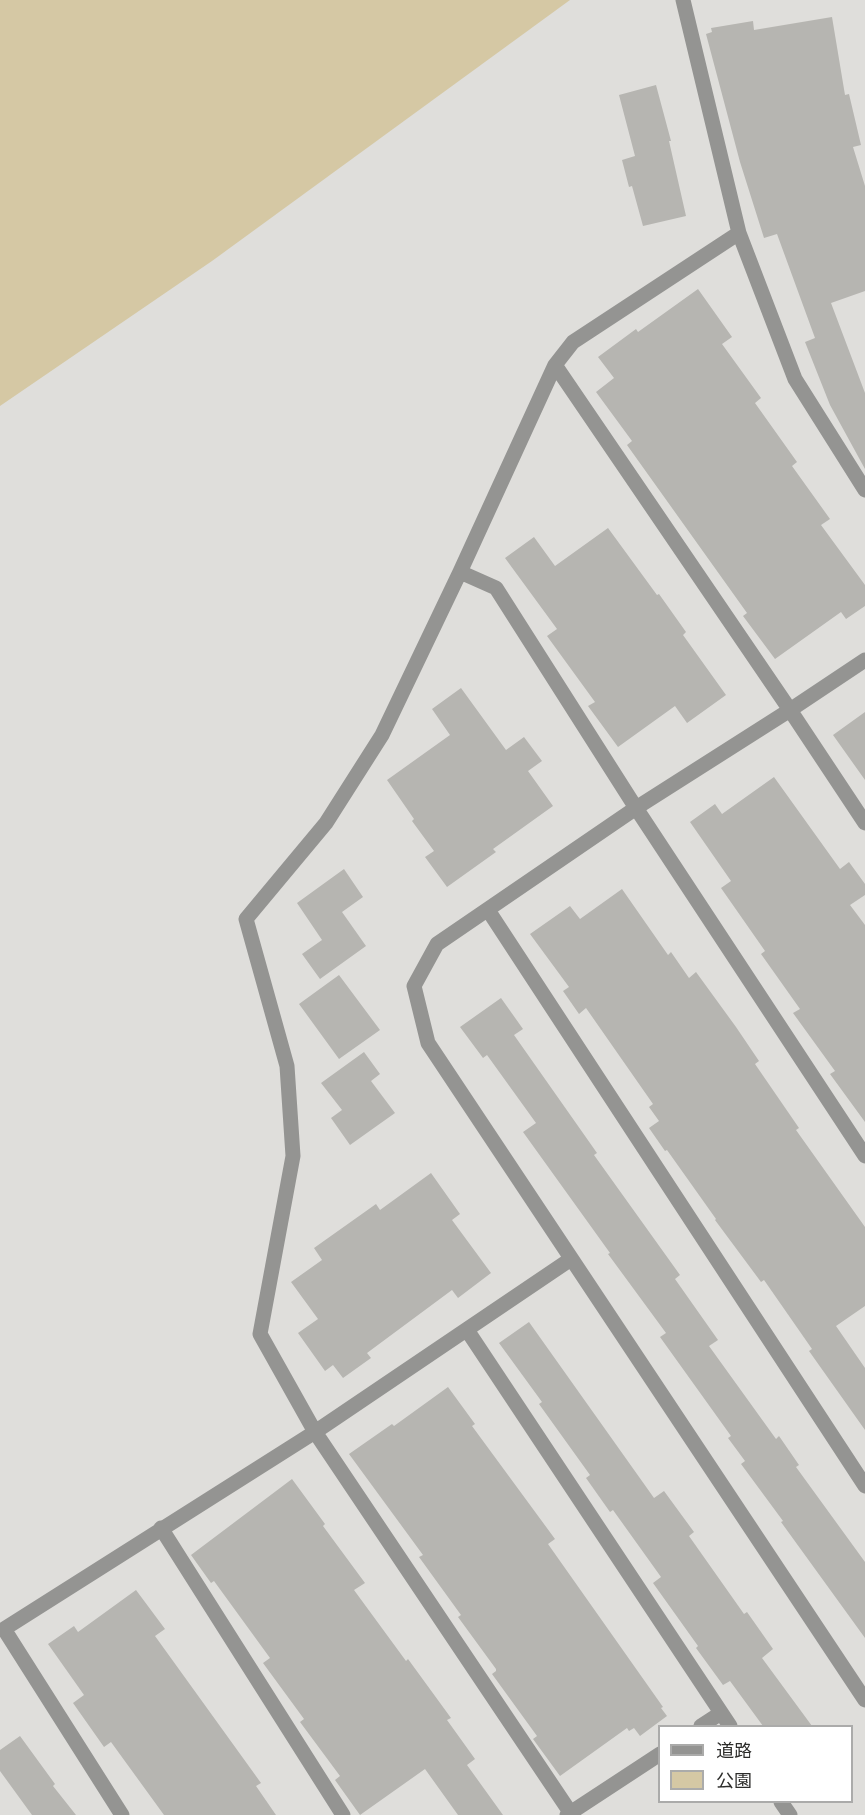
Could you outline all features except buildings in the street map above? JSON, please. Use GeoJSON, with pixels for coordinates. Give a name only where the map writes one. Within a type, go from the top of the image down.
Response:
{"type":"FeatureCollection","features":[{"type":"Feature","properties":{"kind":"street"},"geometry":{"type":"LineString","coordinates":[[683,0],[739,233],[795,379],[865,490]]}},
{"type":"Feature","properties":{"kind":"street"},"geometry":{"type":"LineString","coordinates":[[658,1755],[570,1814],[315,1432],[260,1334],[293,1156],[287,1066],[246,919],[326,823],[382,735],[555,365],[573,342],[739,233]]}},
{"type":"Feature","properties":{"kind":"street"},"geometry":{"type":"LineString","coordinates":[[555,365],[865,823]]}},
{"type":"Feature","properties":{"kind":"street"},"geometry":{"type":"LineString","coordinates":[[460,572],[496,588],[636,808],[865,1156]]}},
{"type":"Feature","properties":{"kind":"street"},"geometry":{"type":"LineString","coordinates":[[865,660],[636,808],[437,944],[414,986],[428,1043],[865,1700]]}},
{"type":"Feature","properties":{"kind":"street"},"geometry":{"type":"LineString","coordinates":[[488,910],[865,1486]]}},
{"type":"Feature","properties":{"kind":"street"},"geometry":{"type":"LineString","coordinates":[[122,1815],[2,1630],[315,1432],[571,1259]]}},
{"type":"Feature","properties":{"kind":"street"},"geometry":{"type":"LineString","coordinates":[[467,1330],[729,1725]]}},
{"type":"Feature","properties":{"kind":"street"},"geometry":{"type":"LineString","coordinates":[[161,1528],[343,1815]]}},
{"type":"Feature","properties":{"kind":"street"},"geometry":{"type":"LineString","coordinates":[[703,1725],[721,1713]]}},
{"type":"Feature","properties":{"kind":"green space"},"geometry":{"type":"Polygon","coordinates":[[[0,0],[570,0],[212,261],[0,406],[0,0]]]}}]}
